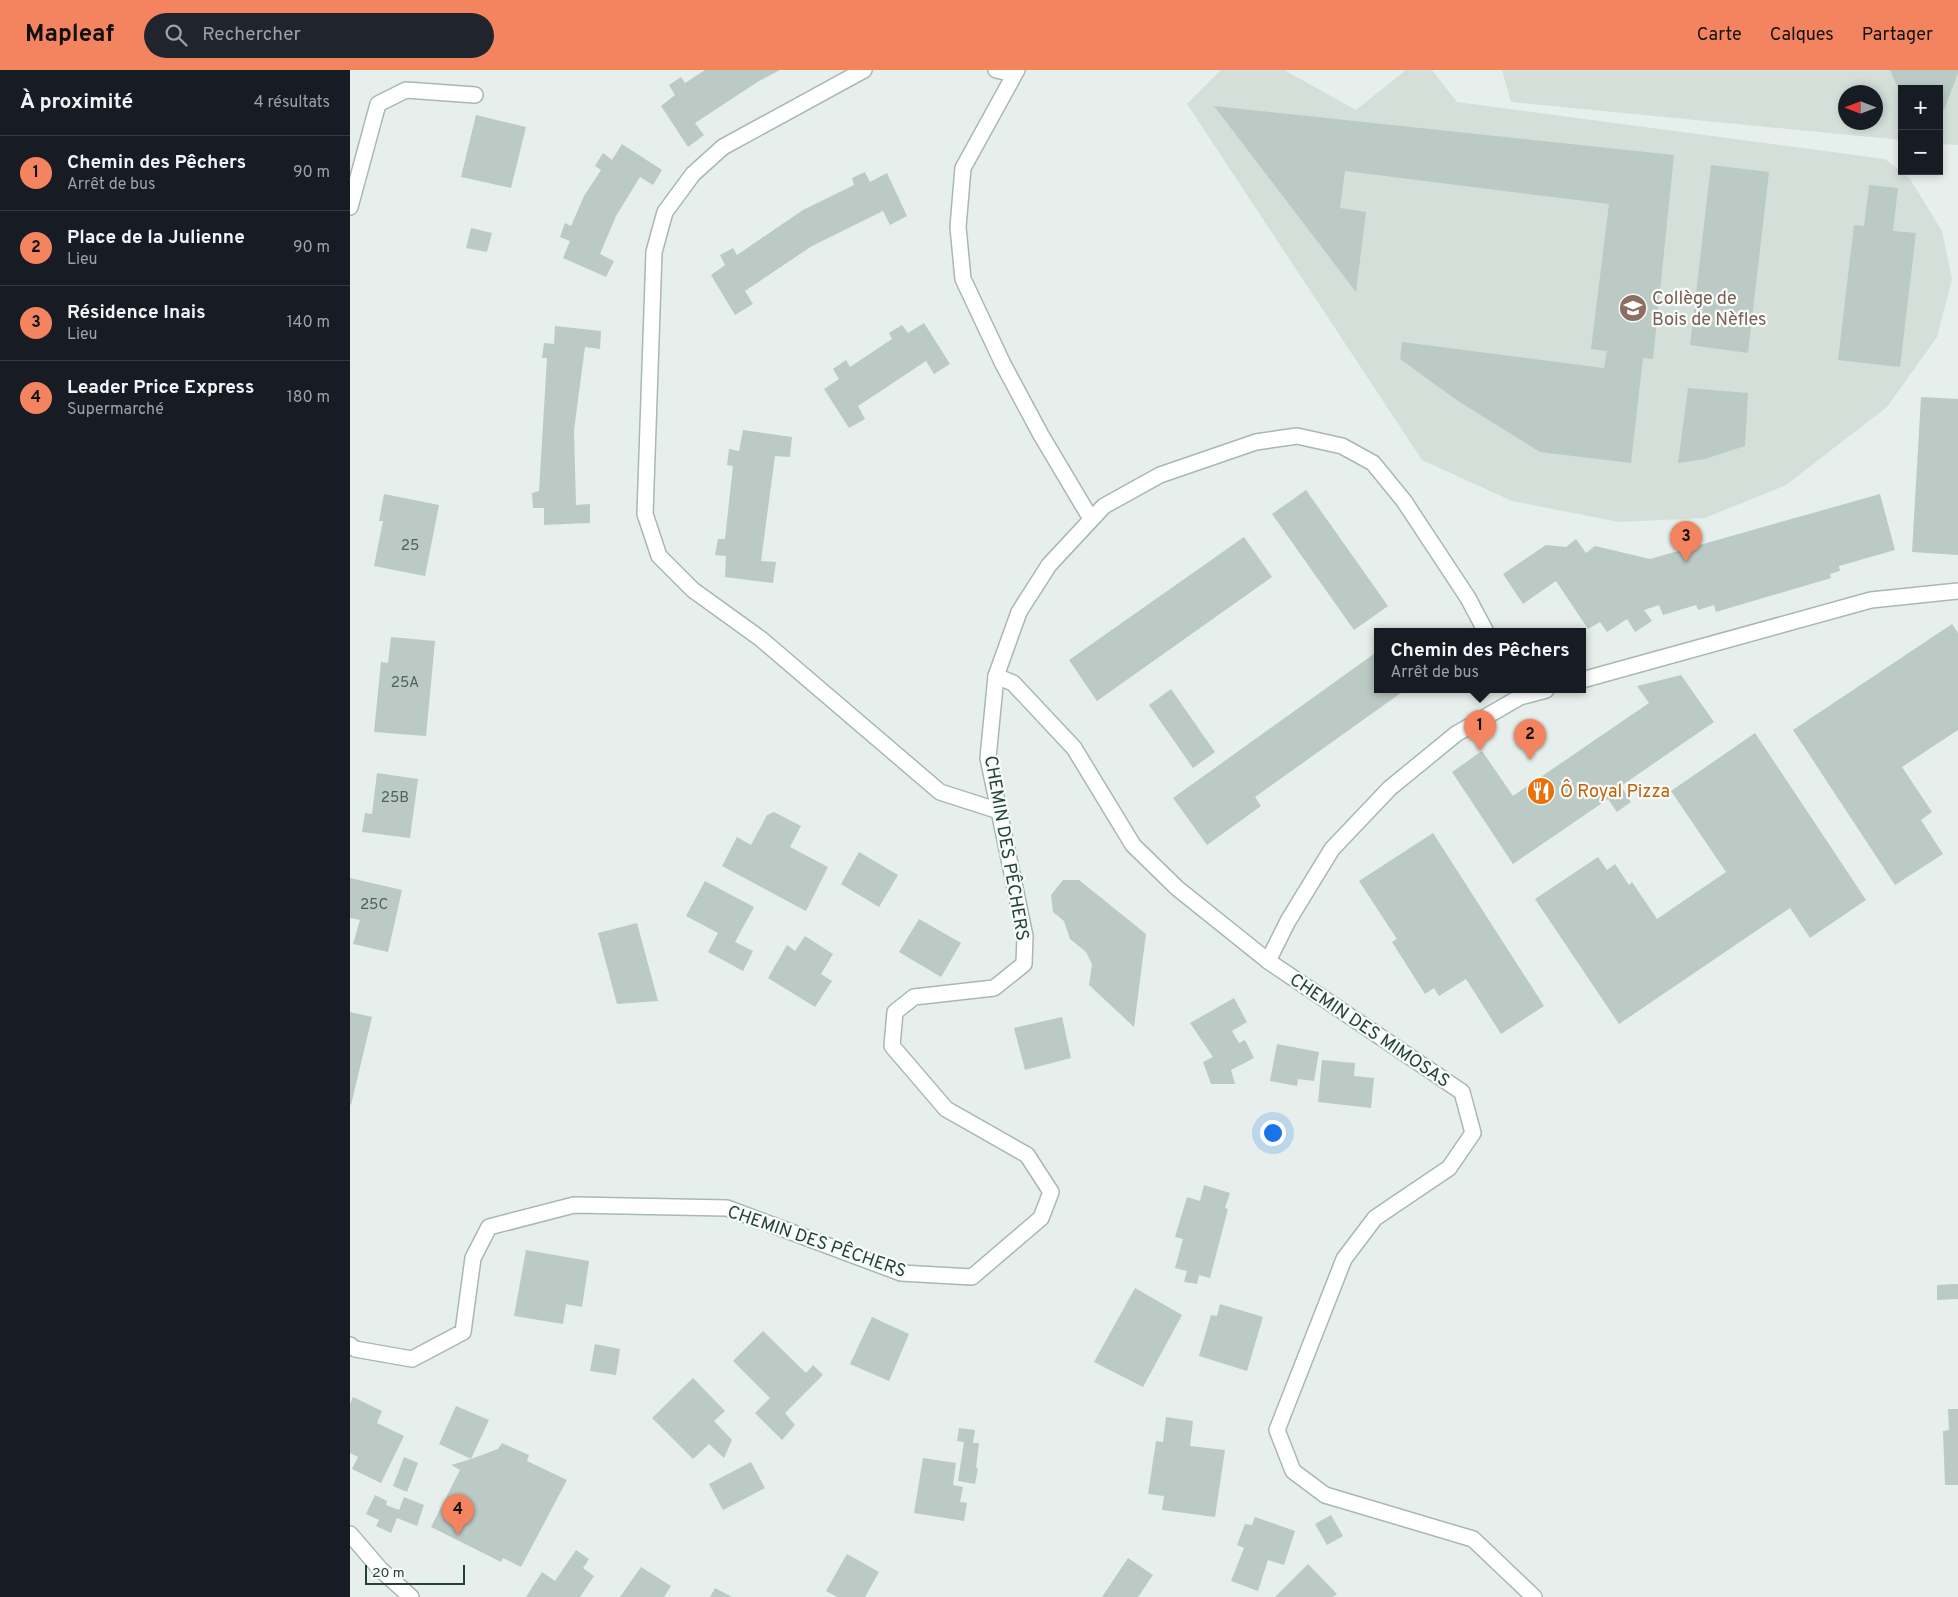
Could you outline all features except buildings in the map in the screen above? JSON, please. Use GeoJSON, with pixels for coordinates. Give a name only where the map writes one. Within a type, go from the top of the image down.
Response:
{"type":"FeatureCollection","features":[{"type":"Feature","properties":{"kind":"street"},"geometry":{"type":"LineString","coordinates":[[864,70],[723,147],[693,174],[665,212],[654,252],[645,514],[659,556],[693,590],[761,639],[940,792],[999,811]]}},
{"type":"Feature","properties":{"kind":"street"},"geometry":{"type":"LineString","coordinates":[[996,70],[1016,72],[963,168],[958,227],[964,279],[1020,396],[1091,519]]}},
{"type":"Feature","properties":{"kind":"street"},"geometry":{"type":"LineString","coordinates":[[350,207],[378,104],[406,90],[475,95]]}},
{"type":"Feature","properties":{"kind":"street","name":"CHEMIN DES PÊCHERS"},"geometry":{"type":"LineString","coordinates":[[350,1345],[354,1349],[412,1359],[463,1332],[473,1258],[489,1227],[574,1205],[727,1208],[901,1273],[972,1277],[1041,1218],[1051,1192],[1027,1155],[946,1109],[892,1046],[895,1012],[914,996],[994,988],[1024,964],[1025,936],[988,758],[996,676],[1019,612],[1049,565],[1104,506],[1160,475],[1256,442],[1297,436],[1342,446],[1372,463],[1404,501],[1468,598],[1484,628]]}},
{"type":"Feature","properties":{"kind":"street"},"geometry":{"type":"LineString","coordinates":[[1586,679],[1871,600],[1958,591]]}},
{"type":"Feature","properties":{"kind":"street"},"geometry":{"type":"LineString","coordinates":[[996,676],[1013,683],[1074,748],[1133,845],[1177,888],[1268,961],[1288,921],[1332,849],[1390,788],[1456,734],[1518,693]]}},
{"type":"Feature","properties":{"kind":"street","name":"CHEMIN DES MIMOSAS"},"geometry":{"type":"LineString","coordinates":[[1268,961],[1462,1092],[1473,1133],[1450,1168],[1375,1218],[1344,1259],[1277,1430],[1293,1471],[1325,1495],[1473,1539],[1534,1597]]}},
{"type":"Feature","properties":{"kind":"street"},"geometry":{"type":"LineString","coordinates":[[350,1534],[380,1569],[411,1597]]}},
{"type":"Feature","properties":{"kind":"shaded area","name":"Collège de Bois de Nèfles"},"geometry":{"type":"Polygon","coordinates":[[[1221,70],[1284,70],[1356,110],[1406,70],[1432,70],[1457,102],[1885,159],[1898,169],[1898,175],[1905,175],[1910,179],[1942,231],[1952,279],[1937,337],[1887,407],[1786,485],[1705,518],[1619,522],[1512,501],[1422,460],[1187,104],[1221,70]]]}},
{"type":"Feature","properties":{"kind":"shaded area"},"geometry":{"type":"Polygon","coordinates":[[[1502,70],[1958,70],[1958,145],[1943,144],[1943,85],[1898,85],[1898,140],[1511,102],[1502,70]]]}},
{"type":"Feature","properties":{"kind":"place","name":"Collège de Bois de Nèfles"},"geometry":{"type":"Point","coordinates":[1633,308]}},
{"type":"Feature","properties":{"kind":"place","name":"Résidence Inais"},"geometry":{"type":"Point","coordinates":[1686,562]}},
{"type":"Feature","properties":{"kind":"place","name":"Chemin des Pêchers"},"geometry":{"type":"Point","coordinates":[1480,751]}},
{"type":"Feature","properties":{"kind":"place","name":"Place de la Julienne"},"geometry":{"type":"Point","coordinates":[1530,760]}},
{"type":"Feature","properties":{"kind":"place","name":"Ô Royal Pizza"},"geometry":{"type":"Point","coordinates":[1541,791]}},
{"type":"Feature","properties":{"kind":"place","name":"Leader Price Express"},"geometry":{"type":"Point","coordinates":[458,1535]}}]}
